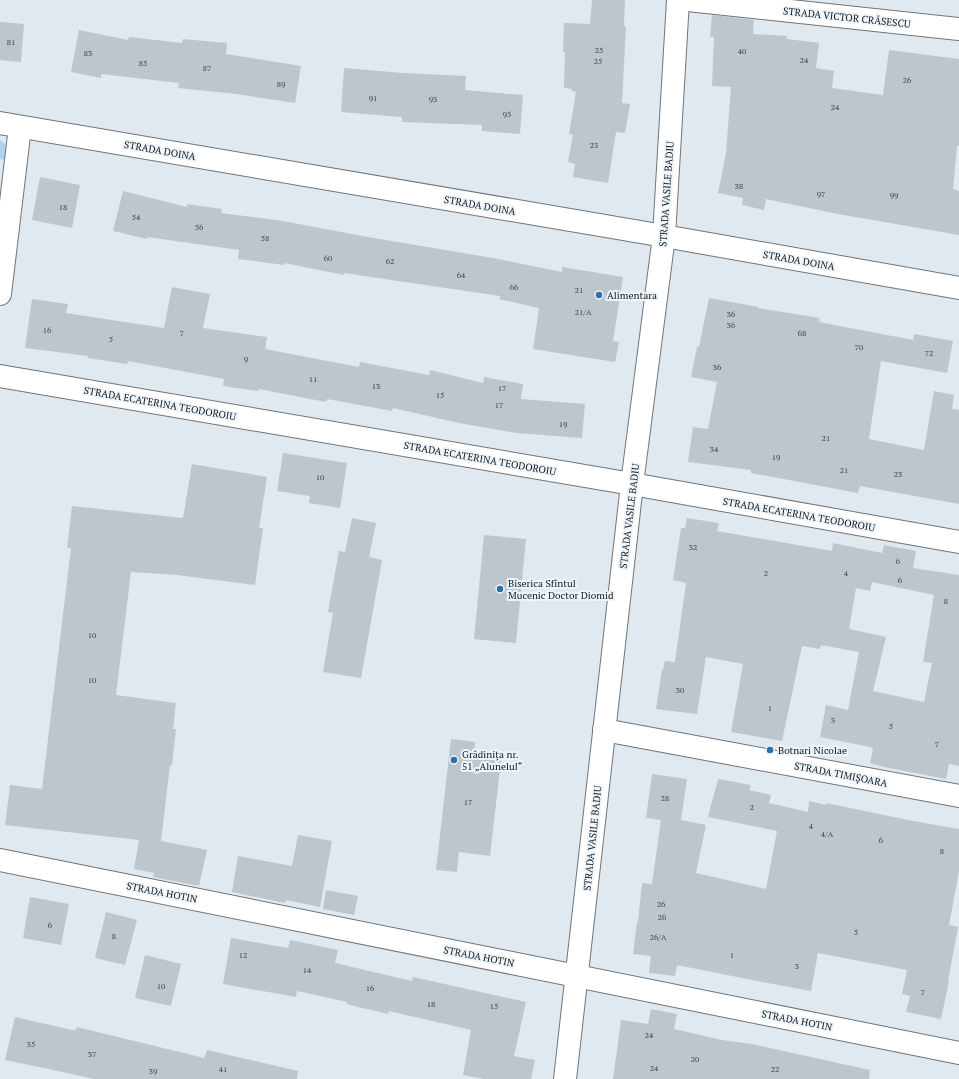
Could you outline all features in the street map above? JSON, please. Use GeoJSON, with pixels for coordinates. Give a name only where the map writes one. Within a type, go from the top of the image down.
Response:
{"type":"FeatureCollection","features":[{"type":"Feature","properties":{"kind":"street","name":"STRADA VASILE BADIU"},"geometry":{"type":"LineString","coordinates":[[565,1079],[632,484],[664,236],[678,0]]}},
{"type":"Feature","properties":{"kind":"street","name":"STRADA VICTOR CRĂSESCU"},"geometry":{"type":"LineString","coordinates":[[688,0],[959,30]]}},
{"type":"Feature","properties":{"kind":"street","name":"STRADA DOINA"},"geometry":{"type":"LineString","coordinates":[[10,125],[664,236],[959,288]]}},
{"type":"Feature","properties":{"kind":"street"},"geometry":{"type":"LineString","coordinates":[[0,294],[10,125]]}},
{"type":"Feature","properties":{"kind":"street","name":"STRADA ECATERINA TEODOROIU"},"geometry":{"type":"LineString","coordinates":[[0,376],[632,484],[959,542]]}},
{"type":"Feature","properties":{"kind":"street","name":"STRADA TIMIȘOARA"},"geometry":{"type":"LineString","coordinates":[[604,730],[959,796]]}},
{"type":"Feature","properties":{"kind":"street","name":"STRADA HOTIN"},"geometry":{"type":"LineString","coordinates":[[0,860],[959,1053]]}},
{"type":"Feature","properties":{"kind":"shaded area"},"geometry":{"type":"Polygon","coordinates":[[[0,139],[7,147],[9,160],[0,159],[0,139]]]}},
{"type":"Feature","properties":{"kind":"building"},"geometry":{"type":"Polygon","coordinates":[[[592,0],[625,0],[624,26],[626,26],[622,103],[630,104],[625,133],[616,132],[608,183],[573,177],[575,164],[568,162],[573,135],[569,134],[576,92],[572,91],[572,89],[564,88],[564,23],[590,24],[592,0]]]}},
{"type":"Feature","properties":{"kind":"building"},"geometry":{"type":"Polygon","coordinates":[[[712,15],[754,20],[753,34],[787,36],[787,39],[819,43],[816,68],[834,71],[832,88],[883,95],[889,50],[959,59],[959,146],[957,146],[953,189],[959,191],[959,235],[838,214],[766,199],[764,210],[742,205],[743,198],[718,193],[726,153],[731,87],[712,86],[714,37],[710,37],[712,15]]]}},
{"type":"Feature","properties":{"kind":"building"},"geometry":{"type":"Polygon","coordinates":[[[0,22],[24,24],[21,62],[0,60],[0,22]]]}},
{"type":"Feature","properties":{"kind":"building"},"geometry":{"type":"Polygon","coordinates":[[[79,30],[128,40],[129,37],[182,43],[183,39],[227,43],[226,54],[301,66],[295,103],[237,94],[178,88],[179,83],[101,74],[101,78],[71,72],[79,30]]]}},
{"type":"Feature","properties":{"kind":"building"},"geometry":{"type":"Polygon","coordinates":[[[344,68],[466,76],[465,90],[523,95],[520,134],[482,131],[482,125],[402,122],[402,117],[341,112],[344,68]]]}},
{"type":"Feature","properties":{"kind":"building"},"geometry":{"type":"Polygon","coordinates":[[[40,177],[80,185],[72,228],[32,220],[40,177]]]}},
{"type":"Feature","properties":{"kind":"building"},"geometry":{"type":"Polygon","coordinates":[[[123,191],[187,207],[187,204],[222,209],[221,213],[283,221],[493,258],[562,272],[562,267],[623,277],[613,341],[619,342],[615,362],[533,349],[539,308],[499,299],[500,296],[344,273],[344,275],[284,263],[284,265],[238,259],[239,250],[147,237],[147,239],[113,231],[123,191]]]}},
{"type":"Feature","properties":{"kind":"building"},"geometry":{"type":"Polygon","coordinates":[[[172,287],[210,294],[203,328],[267,337],[265,349],[359,367],[360,362],[429,375],[430,370],[483,383],[484,377],[523,384],[521,399],[585,404],[582,438],[516,433],[459,423],[393,408],[392,411],[327,399],[326,402],[259,389],[258,391],[223,386],[224,379],[128,361],[127,364],[88,358],[88,356],[25,348],[32,299],[68,304],[66,313],[164,328],[172,287]]]}},
{"type":"Feature","properties":{"kind":"building"},"geometry":{"type":"Polygon","coordinates":[[[709,298],[820,318],[819,322],[913,340],[914,334],[953,341],[947,373],[881,361],[869,439],[924,450],[934,391],[954,395],[952,409],[959,410],[959,504],[860,486],[858,493],[751,473],[751,470],[688,462],[693,427],[708,429],[717,382],[691,377],[709,298]]]}},
{"type":"Feature","properties":{"kind":"building"},"geometry":{"type":"Polygon","coordinates":[[[283,453],[347,463],[340,508],[309,503],[310,496],[277,491],[283,453]]]}},
{"type":"Feature","properties":{"kind":"building"},"geometry":{"type":"Polygon","coordinates":[[[192,464],[267,477],[259,528],[263,528],[255,585],[177,575],[131,572],[116,695],[176,703],[173,729],[176,729],[161,841],[207,850],[199,886],[153,877],[154,873],[134,869],[139,840],[5,825],[10,785],[42,789],[71,548],[67,548],[72,506],[183,518],[192,464]]]}},
{"type":"Feature","properties":{"kind":"building"},"geometry":{"type":"Polygon","coordinates":[[[352,518],[376,523],[369,557],[382,560],[361,678],[323,672],[333,613],[328,612],[339,551],[345,552],[352,518]]]}},
{"type":"Feature","properties":{"kind":"building"},"geometry":{"type":"Polygon","coordinates":[[[687,518],[719,523],[717,531],[832,551],[833,543],[882,553],[884,545],[916,551],[913,568],[959,575],[959,766],[949,764],[946,779],[884,767],[870,763],[873,749],[870,747],[820,737],[826,705],[848,710],[859,652],[821,645],[820,649],[802,646],[782,741],[731,732],[743,664],[706,657],[697,714],[656,709],[662,670],[665,661],[675,662],[686,583],[673,580],[681,528],[685,528],[687,518]],[[872,582],[870,591],[856,588],[849,629],[886,637],[873,691],[924,702],[932,663],[923,662],[934,595],[872,582]]]}},
{"type":"Feature","properties":{"kind":"building","name":"Biserica Sfîntul Mucenic Doctor Diomid"},"geometry":{"type":"Polygon","coordinates":[[[484,535],[526,539],[516,643],[474,639],[484,535]]]}},
{"type":"Feature","properties":{"kind":"building"},"geometry":{"type":"Polygon","coordinates":[[[451,739],[475,742],[474,757],[501,760],[490,856],[459,852],[457,872],[436,870],[451,739]]]}},
{"type":"Feature","properties":{"kind":"building"},"geometry":{"type":"Polygon","coordinates":[[[652,774],[687,779],[681,820],[706,825],[696,873],[766,889],[777,831],[708,817],[718,779],[751,785],[749,790],[771,795],[769,803],[808,812],[809,801],[959,829],[959,871],[949,925],[958,927],[941,1019],[906,1012],[910,996],[902,994],[907,970],[818,953],[811,991],[677,965],[675,976],[649,973],[651,956],[633,954],[642,883],[652,884],[661,820],[646,818],[652,774]]]}},
{"type":"Feature","properties":{"kind":"building"},"geometry":{"type":"Polygon","coordinates":[[[298,835],[332,841],[320,907],[286,900],[285,903],[232,892],[238,856],[292,866],[298,835]]]}},
{"type":"Feature","properties":{"kind":"building"},"geometry":{"type":"Polygon","coordinates":[[[326,890],[358,896],[354,915],[323,909],[326,890]]]}},
{"type":"Feature","properties":{"kind":"building"},"geometry":{"type":"Polygon","coordinates":[[[30,897],[69,904],[61,945],[23,938],[30,897]]]}},
{"type":"Feature","properties":{"kind":"building"},"geometry":{"type":"Polygon","coordinates":[[[106,912],[137,920],[125,965],[95,958],[106,912]]]}},
{"type":"Feature","properties":{"kind":"building"},"geometry":{"type":"Polygon","coordinates":[[[231,938],[288,948],[290,940],[338,950],[335,963],[412,981],[413,977],[526,1002],[514,1056],[535,1060],[531,1079],[484,1079],[463,1075],[471,1030],[389,1011],[388,1014],[346,1004],[347,1002],[297,991],[296,997],[223,984],[231,938]]]}},
{"type":"Feature","properties":{"kind":"building"},"geometry":{"type":"Polygon","coordinates":[[[145,955],[181,964],[171,1006],[135,998],[145,955]]]}},
{"type":"Feature","properties":{"kind":"building"},"geometry":{"type":"Polygon","coordinates":[[[651,1009],[677,1014],[674,1029],[722,1040],[752,1044],[870,1070],[869,1079],[613,1079],[621,1020],[648,1024],[651,1009]]]}},
{"type":"Feature","properties":{"kind":"building"},"geometry":{"type":"Polygon","coordinates":[[[15,1017],[72,1030],[76,1030],[77,1027],[204,1058],[207,1050],[298,1071],[297,1079],[94,1079],[5,1060],[15,1017]]]}},
{"type":"Feature","properties":{"kind":"place","name":"Alimentara"},"geometry":{"type":"Point","coordinates":[599,295]}},
{"type":"Feature","properties":{"kind":"place","name":"Biserica Sfîntul Mucenic Doctor Diomid"},"geometry":{"type":"Point","coordinates":[500,589]}},
{"type":"Feature","properties":{"kind":"place","name":"Botnari Nicolae"},"geometry":{"type":"Point","coordinates":[770,750]}},
{"type":"Feature","properties":{"kind":"place","name":"Grădinița nr. 51 „Alunelul“"},"geometry":{"type":"Point","coordinates":[454,760]}}]}
